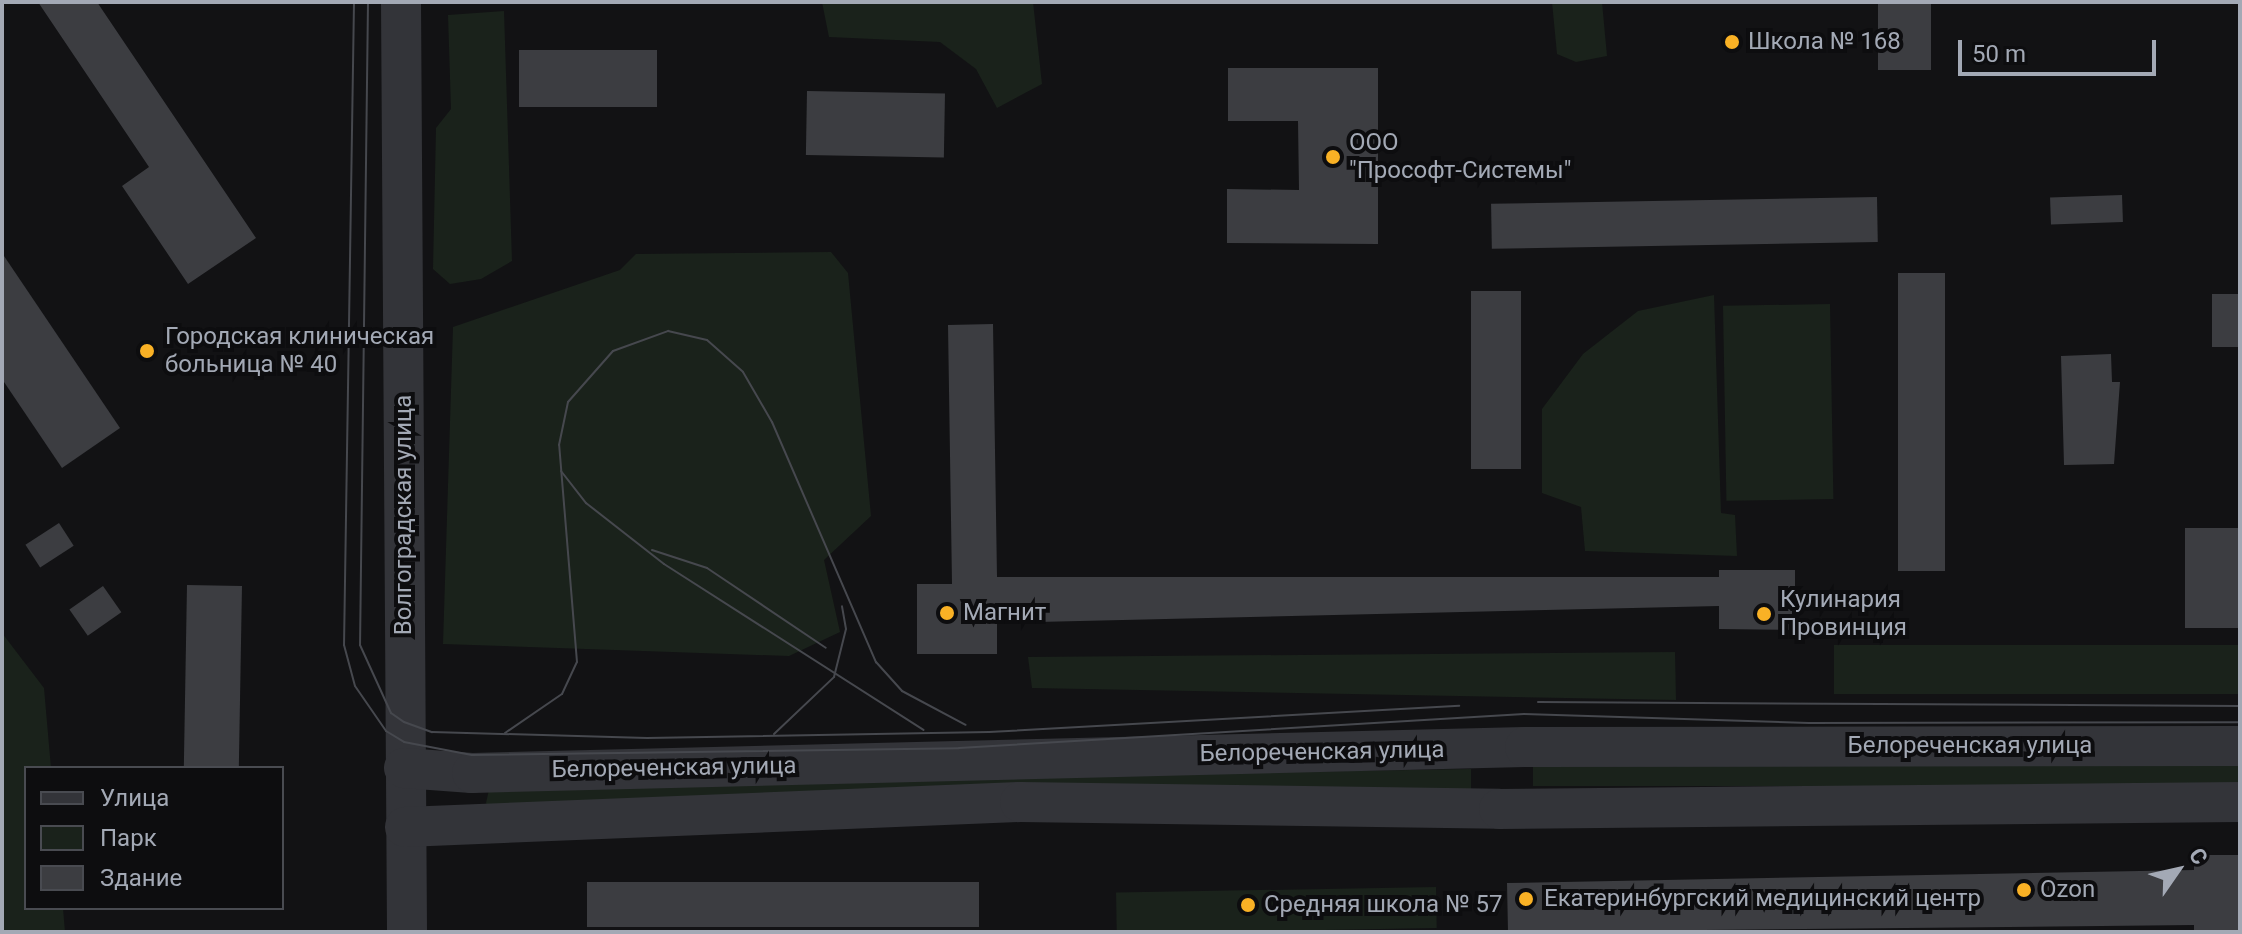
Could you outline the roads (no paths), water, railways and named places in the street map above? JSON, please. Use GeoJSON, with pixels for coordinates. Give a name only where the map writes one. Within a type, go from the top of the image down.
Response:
{"type":"FeatureCollection","features":[{"type":"Feature","properties":{"kind":"street","name":"Волгоградская улица"},"geometry":{"type":"LineString","coordinates":[[401,2],[407,932]]}},
{"type":"Feature","properties":{"kind":"street","name":"Белореченская улица"},"geometry":{"type":"LineString","coordinates":[[404,768],[472,773],[1525,747],[2240,746]]}},
{"type":"Feature","properties":{"kind":"street","name":"Белореченская улица"},"geometry":{"type":"LineString","coordinates":[[405,827],[1020,802],[1481,809],[2240,802]]}},
{"type":"Feature","properties":{"kind":"tram line"},"geometry":{"type":"LineString","coordinates":[[354,2],[344,645],[355,686],[386,731],[404,742],[472,755],[959,748],[1524,714],[1809,723],[2240,722]]}},
{"type":"Feature","properties":{"kind":"tram line"},"geometry":{"type":"LineString","coordinates":[[368,2],[360,645],[391,713],[404,722],[432,732],[647,738],[989,732],[1459,706]]}},
{"type":"Feature","properties":{"kind":"tram line"},"geometry":{"type":"LineString","coordinates":[[505,733],[562,694],[577,662],[559,445],[568,402],[613,351],[668,331],[707,340],[743,372],[772,422],[876,662],[902,691],[966,725]]}},
{"type":"Feature","properties":{"kind":"tram line"},"geometry":{"type":"LineString","coordinates":[[561,471],[586,503],[664,564],[924,730]]}},
{"type":"Feature","properties":{"kind":"tram line"},"geometry":{"type":"LineString","coordinates":[[652,550],[707,568],[826,648]]}},
{"type":"Feature","properties":{"kind":"tram line"},"geometry":{"type":"LineString","coordinates":[[774,734],[834,677],[846,629],[842,606]]}},
{"type":"Feature","properties":{"kind":"tram line"},"geometry":{"type":"LineString","coordinates":[[1538,702],[2240,706]]}},
{"type":"Feature","properties":{"kind":"place","name":"Школа № 168"},"geometry":{"type":"Point","coordinates":[1732,42]}},
{"type":"Feature","properties":{"kind":"place","name":"ООО \"Прософт-Системы\""},"geometry":{"type":"Point","coordinates":[1333,157]}},
{"type":"Feature","properties":{"kind":"place","name":"Городская клиническая больница № 40"},"geometry":{"type":"Point","coordinates":[147,351]}},
{"type":"Feature","properties":{"kind":"place","name":"Магнит"},"geometry":{"type":"Point","coordinates":[947,613]}},
{"type":"Feature","properties":{"kind":"place","name":"Кулинария Провинция"},"geometry":{"type":"Point","coordinates":[1764,614]}},
{"type":"Feature","properties":{"kind":"place","name":"Ozon"},"geometry":{"type":"Point","coordinates":[2024,890]}},
{"type":"Feature","properties":{"kind":"place","name":"Екатеринбургский медицинский центр"},"geometry":{"type":"Point","coordinates":[1526,899]}},
{"type":"Feature","properties":{"kind":"place","name":"Средняя школа № 57"},"geometry":{"type":"Point","coordinates":[1248,905]}}]}
